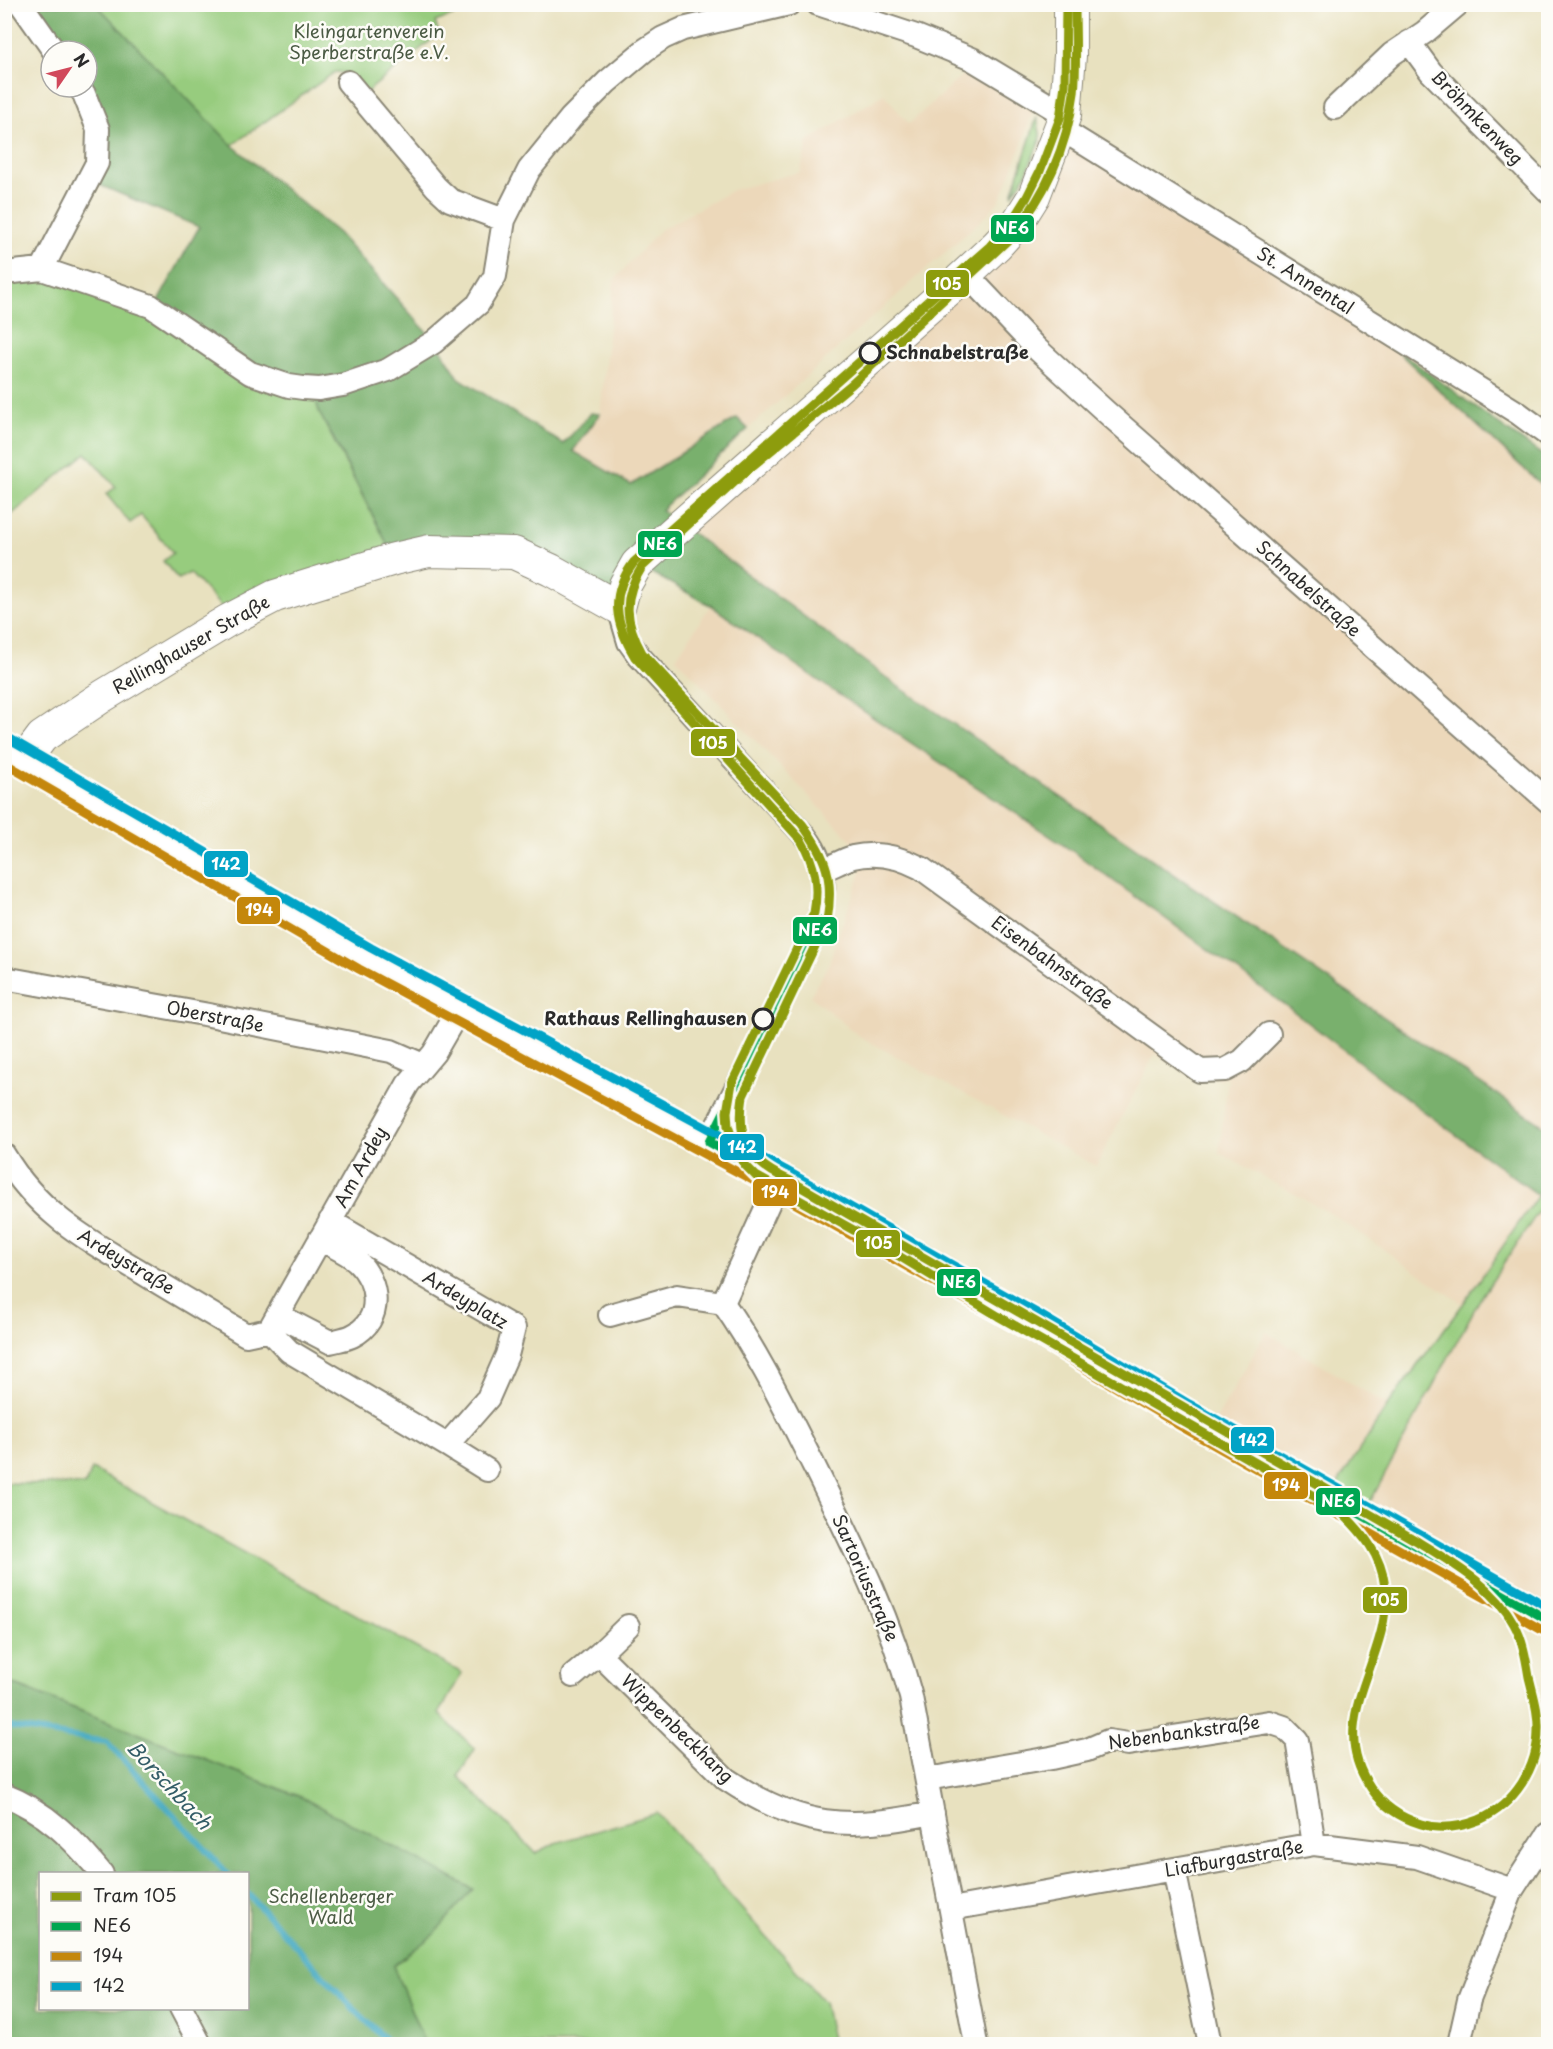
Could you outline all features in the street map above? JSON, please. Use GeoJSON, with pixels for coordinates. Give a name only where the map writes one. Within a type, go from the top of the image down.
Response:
{"type":"FeatureCollection","features":[{"type":"Feature","properties":{"kind":"main road"},"geometry":{"type":"LineString","coordinates":[[619,608],[625,585],[637,564],[966,274],[1017,223],[1034,196],[1063,122],[1070,56],[1070,4]]}},
{"type":"Feature","properties":{"kind":"main road","name":"Rellinghauser Straße"},"geometry":{"type":"LineString","coordinates":[[14,755],[103,696],[227,621],[275,596],[394,559],[429,551],[514,553],[551,570],[619,608]]}},
{"type":"Feature","properties":{"kind":"main road"},"geometry":{"type":"LineString","coordinates":[[14,755],[365,958],[779,1180],[1034,1325],[1183,1414],[1548,1620]]}},
{"type":"Feature","properties":{"kind":"street"},"geometry":{"type":"LineString","coordinates":[[21,4],[46,39]]}},
{"type":"Feature","properties":{"kind":"street"},"geometry":{"type":"LineString","coordinates":[[4,273],[42,269],[151,306],[250,373],[289,386],[319,389],[344,385],[388,370],[434,342],[478,304],[495,276],[504,220],[529,170],[571,118],[607,82],[645,50],[683,29],[789,4]]}},
{"type":"Feature","properties":{"kind":"street","name":"St. Annental"},"geometry":{"type":"LineString","coordinates":[[818,4],[843,8],[972,60],[1063,122],[1518,413],[1548,435]]}},
{"type":"Feature","properties":{"kind":"street"},"geometry":{"type":"LineString","coordinates":[[1335,108],[1392,54],[1448,7]]}},
{"type":"Feature","properties":{"kind":"street","name":"Bröhmkenweg"},"geometry":{"type":"LineString","coordinates":[[1409,42],[1431,72],[1548,191]]}},
{"type":"Feature","properties":{"kind":"street"},"geometry":{"type":"LineString","coordinates":[[348,82],[436,187],[450,200],[504,220]]}},
{"type":"Feature","properties":{"kind":"street"},"geometry":{"type":"LineString","coordinates":[[42,269],[97,163],[98,129],[86,99]]}},
{"type":"Feature","properties":{"kind":"street","name":"Schnabelstraße"},"geometry":{"type":"LineString","coordinates":[[966,274],[1045,357],[1548,801]]}},
{"type":"Feature","properties":{"kind":"street"},"geometry":{"type":"LineString","coordinates":[[619,608],[629,642],[639,656],[805,836],[812,845],[823,870],[824,898],[814,933],[777,1012],[709,1142]]}},
{"type":"Feature","properties":{"kind":"street","name":"Eisenbahnstraße"},"geometry":{"type":"LineString","coordinates":[[823,870],[853,857],[873,855],[890,856],[921,868],[1200,1071],[1225,1070],[1242,1061],[1269,1034]]}},
{"type":"Feature","properties":{"kind":"street","name":"Oberstraße"},"geometry":{"type":"LineString","coordinates":[[4,978],[391,1051],[423,1065]]}},
{"type":"Feature","properties":{"kind":"street","name":"Am Ardey"},"geometry":{"type":"LineString","coordinates":[[274,1322],[408,1084],[434,1053],[460,1008]]}},
{"type":"Feature","properties":{"kind":"street","name":"Ardeystraße"},"geometry":{"type":"LineString","coordinates":[[8,1169],[39,1202],[68,1227],[246,1335],[274,1322]]}},
{"type":"Feature","properties":{"kind":"street"},"geometry":{"type":"LineString","coordinates":[[610,1315],[677,1296],[723,1303],[779,1180]]}},
{"type":"Feature","properties":{"kind":"street"},"geometry":{"type":"LineString","coordinates":[[274,1322],[330,1342],[352,1335],[366,1326],[376,1305],[373,1282],[325,1230]]}},
{"type":"Feature","properties":{"kind":"street","name":"Ardeyplatz"},"geometry":{"type":"LineString","coordinates":[[325,1230],[514,1328],[507,1355],[488,1398],[447,1445]]}},
{"type":"Feature","properties":{"kind":"street","name":"Sartoriusstraße"},"geometry":{"type":"LineString","coordinates":[[723,1303],[760,1359],[878,1596],[901,1660],[911,1697],[976,2044]]}},
{"type":"Feature","properties":{"kind":"street"},"geometry":{"type":"LineString","coordinates":[[274,1322],[290,1351],[487,1470]]}},
{"type":"Feature","properties":{"kind":"street"},"geometry":{"type":"LineString","coordinates":[[573,1676],[628,1626]]}},
{"type":"Feature","properties":{"kind":"street","name":"Wippenbeckhang"},"geometry":{"type":"LineString","coordinates":[[599,1654],[726,1779],[748,1794],[775,1807],[822,1822],[857,1824],[892,1821],[933,1813]]}},
{"type":"Feature","properties":{"kind":"street","name":"Nebenbankstraße"},"geometry":{"type":"LineString","coordinates":[[927,1779],[1051,1758],[1087,1750],[1108,1741],[1128,1744],[1269,1722],[1284,1727],[1297,1740],[1314,1844]]}},
{"type":"Feature","properties":{"kind":"street"},"geometry":{"type":"LineString","coordinates":[[4,1795],[24,1803],[47,1817],[77,1843],[100,1872]]}},
{"type":"Feature","properties":{"kind":"street"},"geometry":{"type":"LineString","coordinates":[[1459,2044],[1469,2000],[1512,1890],[1548,1834]]}},
{"type":"Feature","properties":{"kind":"street","name":"Liafburgastraße"},"geometry":{"type":"LineString","coordinates":[[951,1909],[1314,1844],[1417,1857],[1512,1890]]}},
{"type":"Feature","properties":{"kind":"street"},"geometry":{"type":"LineString","coordinates":[[1174,1869],[1210,2044]]}},
{"type":"Feature","properties":{"kind":"street"},"geometry":{"type":"LineString","coordinates":[[182,2010],[200,2044]]}},
{"type":"Feature","properties":{"kind":"shaded area"},"geometry":{"type":"Polygon","coordinates":[[[975,64],[1036,101],[1001,198],[988,214],[748,429],[737,418],[631,485],[573,451],[600,414],[614,280],[660,230],[733,190],[800,172],[808,141],[884,94],[909,124],[975,64]]]}},
{"type":"Feature","properties":{"kind":"shaded area"},"geometry":{"type":"Polygon","coordinates":[[[1065,133],[1377,325],[1548,486],[1548,1129],[895,683],[684,526],[972,270],[1065,133]]]}},
{"type":"Feature","properties":{"kind":"shaded area"},"geometry":{"type":"Polygon","coordinates":[[[710,606],[1075,853],[1297,1014],[1538,1195],[1463,1304],[1333,1215],[1219,1153],[1228,1078],[1200,1079],[1155,1054],[1096,1166],[859,1036],[810,996],[828,965],[861,872],[850,839],[676,658],[710,606]]]}},
{"type":"Feature","properties":{"kind":"shaded area"},"geometry":{"type":"Polygon","coordinates":[[[1546,1200],[1548,1202],[1548,1619],[1364,1513],[1479,1301],[1546,1200]]]}},
{"type":"Feature","properties":{"kind":"shaded area"},"geometry":{"type":"Polygon","coordinates":[[[1266,1332],[1388,1405],[1331,1494],[1212,1427],[1266,1332]]]}},
{"type":"Feature","properties":{"kind":"green space"},"geometry":{"type":"Polygon","coordinates":[[[22,5],[97,5],[232,145],[338,233],[434,340],[387,368],[290,384],[155,307],[199,227],[90,181],[88,99],[99,99],[99,39],[46,39],[22,5]]]}},
{"type":"Feature","properties":{"kind":"green space","name":"Kleingartenverein Sperberstraße e.V."},"geometry":{"type":"Polygon","coordinates":[[[97,5],[482,5],[435,22],[439,34],[363,95],[345,73],[335,72],[232,145],[97,5]]]}},
{"type":"Feature","properties":{"kind":"green space"},"geometry":{"type":"Polygon","coordinates":[[[1037,117],[1041,138],[1025,176],[1012,195],[1037,117]]]}},
{"type":"Feature","properties":{"kind":"green space"},"geometry":{"type":"Polygon","coordinates":[[[42,269],[313,391],[320,414],[393,555],[226,612],[190,573],[178,579],[163,561],[173,553],[141,515],[130,523],[106,494],[116,487],[86,453],[5,520],[5,278],[42,269]]]}},
{"type":"Feature","properties":{"kind":"green space"},"geometry":{"type":"Polygon","coordinates":[[[1387,342],[1548,459],[1548,491],[1387,342]]]}},
{"type":"Feature","properties":{"kind":"green space"},"geometry":{"type":"Polygon","coordinates":[[[437,343],[459,378],[563,444],[591,413],[600,414],[573,451],[631,485],[737,418],[748,429],[661,510],[895,684],[1548,1129],[1548,1202],[1422,1110],[1297,1014],[1075,853],[710,605],[639,566],[624,596],[553,567],[393,555],[320,414],[313,391],[437,343]]]}},
{"type":"Feature","properties":{"kind":"green space"},"geometry":{"type":"Polygon","coordinates":[[[1538,1195],[1546,1200],[1479,1301],[1364,1513],[1331,1494],[1388,1405],[1463,1304],[1538,1195]]]}},
{"type":"Feature","properties":{"kind":"green space"},"geometry":{"type":"Polygon","coordinates":[[[92,1469],[462,1673],[439,1714],[475,1749],[458,1776],[536,1853],[556,1843],[657,1813],[824,2002],[833,2044],[425,2044],[393,1966],[433,1935],[303,1798],[5,1681],[4,1483],[85,1485],[92,1469]]]}},
{"type":"Feature","properties":{"kind":"green space","name":"Schellenberger Wald"},"geometry":{"type":"Polygon","coordinates":[[[4,1681],[303,1798],[473,1889],[433,1935],[393,1966],[425,2044],[5,2044],[4,1681]]]}},
{"type":"Feature","properties":{"kind":"waterway","name":"Borschbach"},"geometry":{"type":"LineString","coordinates":[[4,1726],[107,1742],[226,1872]]}},
{"type":"Feature","properties":{"kind":"waterway","name":"Borschbach"},"geometry":{"type":"LineString","coordinates":[[249,1895],[351,2006],[390,2044]]}},
{"type":"Feature","properties":{"kind":"tram line","name":"105"},"geometry":{"type":"LineString","coordinates":[[1066,4],[1065,85],[1060,118],[1040,171],[1012,221],[990,246],[634,562],[621,586],[618,598],[619,621],[635,657],[801,840],[815,875],[814,913],[732,1083],[727,1112],[728,1126],[737,1153],[756,1176],[884,1247],[998,1316],[1340,1511],[1370,1545],[1380,1564],[1385,1587],[1385,1613],[1356,1713],[1354,1737],[1358,1762],[1371,1788],[1387,1806],[1400,1815],[1428,1826],[1450,1827],[1465,1824],[1492,1813],[1513,1795],[1529,1771],[1537,1744],[1538,1717],[1520,1636],[1505,1610],[1483,1586],[1457,1566],[1415,1540],[775,1173],[764,1166],[748,1148],[741,1126],[743,1096],[827,921],[829,881],[823,859],[802,824],[642,653],[629,620],[631,589],[642,567],[751,467],[852,384],[1009,239],[1022,223],[1044,189],[1060,152],[1071,113],[1076,60],[1075,4]]}},
{"type":"Feature","properties":{"kind":"transit line","name":"NE6"},"geometry":{"type":"LineString","coordinates":[[709,1142],[814,933],[821,907],[823,883],[818,860],[805,836],[639,656],[622,621],[621,610],[625,589],[637,564],[955,284],[1017,223],[1034,196],[1065,115],[1070,56],[1070,4]]}},
{"type":"Feature","properties":{"kind":"transit line","name":"142"},"geometry":{"type":"LineString","coordinates":[[10,739],[371,948],[785,1170],[1040,1315],[1189,1404],[1548,1607]]}},
{"type":"Feature","properties":{"kind":"transit line","name":"194"},"geometry":{"type":"LineString","coordinates":[[4,763],[359,969],[773,1191],[1028,1335],[1177,1424],[1542,1630]]}},
{"type":"Feature","properties":{"kind":"transit line","name":"NE6"},"geometry":{"type":"LineString","coordinates":[[709,1142],[1034,1325],[1183,1414],[1548,1620]]}},
{"type":"Feature","properties":{"kind":"place","name":"Schnabelstraße"},"geometry":{"type":"Point","coordinates":[870,353]}},
{"type":"Feature","properties":{"kind":"place","name":"Rathaus Rellinghausen"},"geometry":{"type":"Point","coordinates":[763,1019]}}]}
